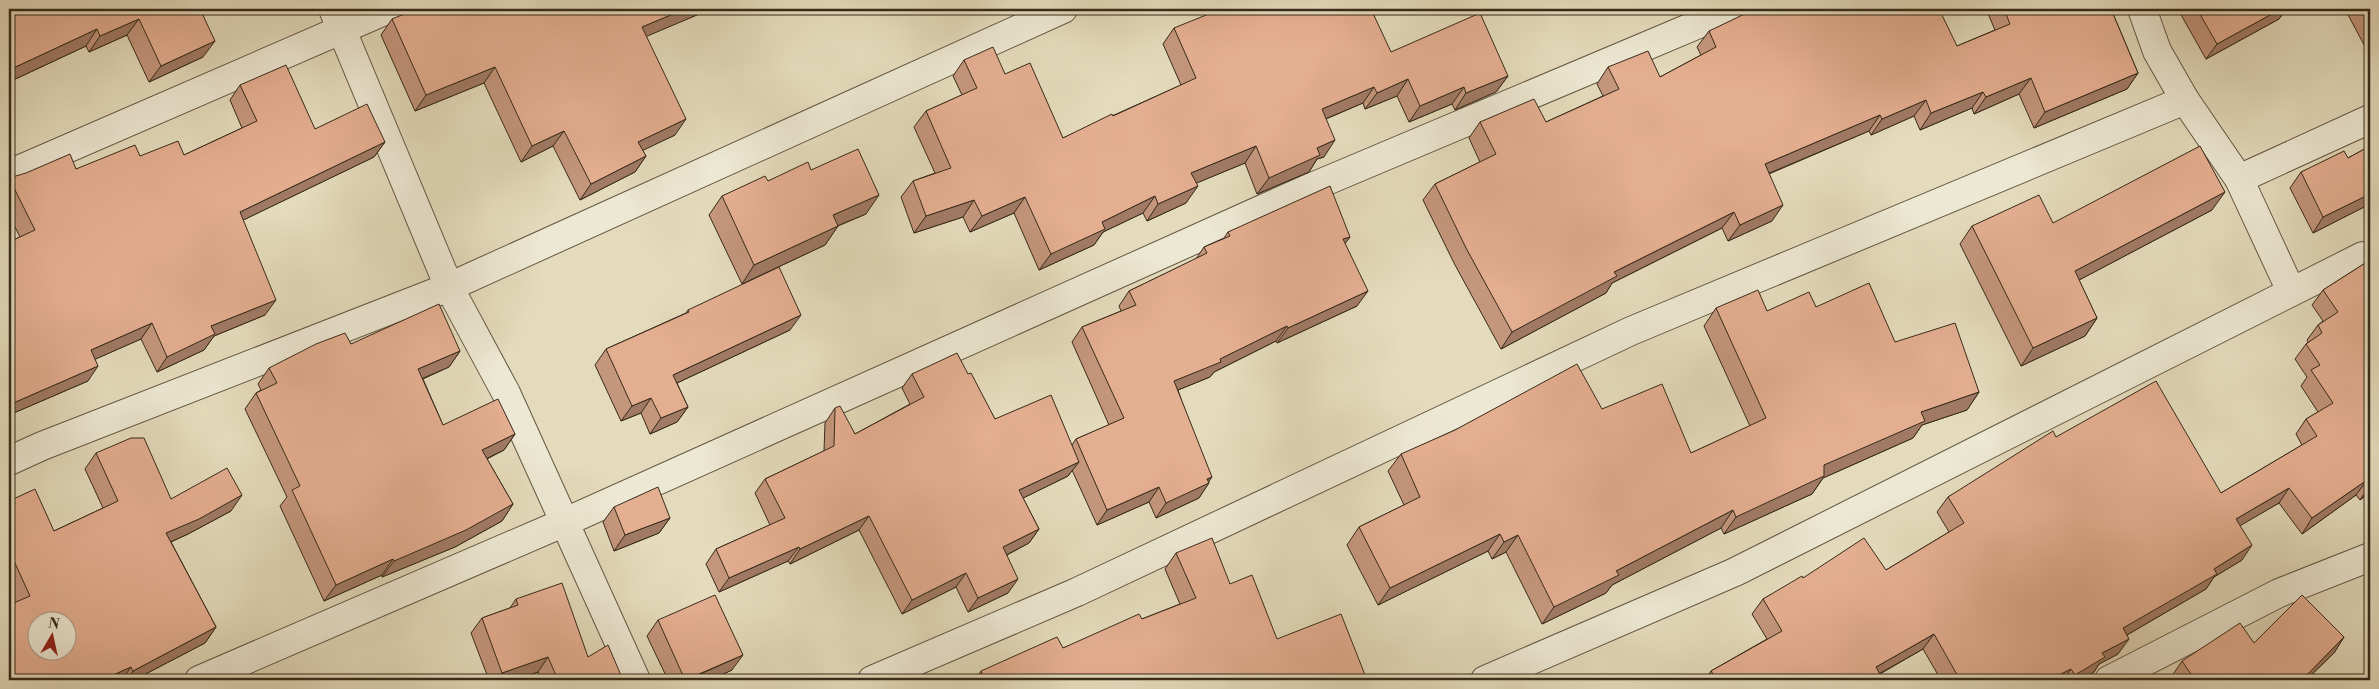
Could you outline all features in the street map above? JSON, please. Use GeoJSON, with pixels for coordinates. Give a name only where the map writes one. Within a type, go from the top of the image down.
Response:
{"type":"FeatureCollection","features":[{"type":"Feature","properties":{"kind":"street"},"geometry":{"type":"LineString","coordinates":[[9,174],[338,19],[390,9]]}},
{"type":"Feature","properties":{"kind":"street"},"geometry":{"type":"LineString","coordinates":[[9,461],[42,446],[449,287],[1063,9]]}},
{"type":"Feature","properties":{"kind":"street"},"geometry":{"type":"LineString","coordinates":[[199,680],[563,523],[1296,194],[1734,9]]}},
{"type":"Feature","properties":{"kind":"street"},"geometry":{"type":"LineString","coordinates":[[2142,9],[2157,51],[2184,100],[2239,179],[2291,291]]}},
{"type":"Feature","properties":{"kind":"street"},"geometry":{"type":"LineString","coordinates":[[338,19],[449,287],[506,393],[563,523],[636,680]]}},
{"type":"Feature","properties":{"kind":"street"},"geometry":{"type":"LineString","coordinates":[[872,680],[1077,592],[1631,331],[2184,100]]}},
{"type":"Feature","properties":{"kind":"street"},"geometry":{"type":"LineString","coordinates":[[2239,179],[2370,119]]}},
{"type":"Feature","properties":{"kind":"street"},"geometry":{"type":"LineString","coordinates":[[1485,680],[1735,572],[2363,256],[2370,263]]}},
{"type":"Feature","properties":{"kind":"street"},"geometry":{"type":"LineString","coordinates":[[2109,680],[2279,593],[2370,557]]}},
{"type":"Feature","properties":{"kind":"building"},"geometry":{"type":"Polygon","coordinates":[[[9,9],[200,9],[215,41],[161,66],[139,19],[100,36],[97,29],[9,70],[9,9]]]}},
{"type":"Feature","properties":{"kind":"building"},"geometry":{"type":"Polygon","coordinates":[[[416,9],[488,9],[489,11],[494,9],[685,9],[642,27],[686,119],[638,142],[646,156],[591,184],[564,131],[532,146],[495,67],[426,95],[392,19],[416,9]]]}},
{"type":"Feature","properties":{"kind":"building"},"geometry":{"type":"Polygon","coordinates":[[[1221,9],[1371,9],[1391,52],[1480,13],[1508,76],[1466,93],[1464,87],[1420,106],[1408,79],[1377,93],[1374,87],[1322,109],[1335,140],[1317,148],[1320,155],[1269,178],[1256,146],[1191,173],[1198,186],[1158,204],[1155,196],[1102,222],[1105,229],[1051,254],[1025,197],[982,216],[974,200],[926,216],[913,181],[951,168],[926,111],[977,88],[964,60],[993,47],[1005,74],[1030,63],[1063,138],[1112,114],[1113,116],[1196,78],[1174,28],[1221,9]]]}},
{"type":"Feature","properties":{"kind":"building"},"geometry":{"type":"Polygon","coordinates":[[[1755,9],[1939,9],[1957,46],[2010,24],[2004,9],[2111,9],[2138,73],[2045,112],[2031,78],[1986,97],[1983,92],[1931,113],[1926,100],[1882,119],[1880,115],[1765,164],[1783,205],[1740,225],[1734,212],[1614,272],[1617,276],[1512,332],[1466,248],[1435,184],[1496,154],[1480,122],[1534,99],[1546,122],[1619,89],[1608,67],[1648,51],[1660,77],[1716,47],[1709,31],[1755,9]]]}},
{"type":"Feature","properties":{"kind":"building"},"geometry":{"type":"Polygon","coordinates":[[[2197,9],[2281,9],[2217,44],[2197,9]]]}},
{"type":"Feature","properties":{"kind":"building"},"geometry":{"type":"Polygon","coordinates":[[[2364,9],[2370,9],[2370,21],[2364,9]]]}},
{"type":"Feature","properties":{"kind":"building"},"geometry":{"type":"Polygon","coordinates":[[[286,65],[315,129],[367,104],[385,142],[240,212],[276,300],[211,326],[215,334],[167,357],[152,323],[91,350],[98,366],[11,404],[9,399],[9,242],[35,230],[9,178],[26,173],[70,154],[76,169],[135,145],[140,156],[178,141],[184,155],[257,121],[240,85],[286,65]]]}},
{"type":"Feature","properties":{"kind":"building"},"geometry":{"type":"Polygon","coordinates":[[[2200,146],[2225,192],[2075,271],[2097,318],[2033,348],[1972,226],[2039,195],[2053,223],[2200,146]]]}},
{"type":"Feature","properties":{"kind":"building"},"geometry":{"type":"Polygon","coordinates":[[[2370,146],[2370,194],[2323,217],[2301,172],[2344,151],[2348,158],[2370,146]]]}},
{"type":"Feature","properties":{"kind":"building"},"geometry":{"type":"Polygon","coordinates":[[[858,149],[879,195],[833,215],[838,226],[754,265],[722,196],[765,176],[768,181],[808,162],[811,170],[858,149]]]}},
{"type":"Feature","properties":{"kind":"building"},"geometry":{"type":"Polygon","coordinates":[[[1330,186],[1350,237],[1343,239],[1368,291],[1288,328],[1287,326],[1220,359],[1221,362],[1174,381],[1212,477],[1207,479],[1209,483],[1166,503],[1159,487],[1107,510],[1076,439],[1124,418],[1082,327],[1136,305],[1129,291],[1207,253],[1204,247],[1230,236],[1228,232],[1330,186]]]}},
{"type":"Feature","properties":{"kind":"building"},"geometry":{"type":"Polygon","coordinates":[[[2370,260],[2370,484],[2367,480],[2312,518],[2289,488],[2236,519],[2252,545],[2214,569],[2217,574],[2123,628],[2129,639],[2102,653],[2105,657],[2075,675],[2071,669],[2049,680],[1960,680],[1934,634],[1876,667],[1883,680],[1717,680],[1711,671],[1782,631],[1763,599],[1802,576],[1803,578],[1864,538],[1886,570],[1964,523],[1948,497],[2053,431],[2056,437],[2156,381],[2221,493],[2317,436],[2306,419],[2333,403],[2311,370],[2320,365],[2306,344],[2322,333],[2318,325],[2338,312],[2323,290],[2370,260]]]}},
{"type":"Feature","properties":{"kind":"building"},"geometry":{"type":"Polygon","coordinates":[[[779,267],[801,315],[673,375],[688,407],[661,418],[651,398],[632,406],[606,349],[689,312],[688,310],[779,267]]]}},
{"type":"Feature","properties":{"kind":"building"},"geometry":{"type":"Polygon","coordinates":[[[1869,283],[1895,342],[1955,323],[1979,392],[1921,412],[1925,421],[1824,465],[1824,476],[1736,517],[1733,510],[1616,571],[1619,575],[1554,607],[1518,535],[1504,542],[1500,534],[1390,588],[1359,527],[1420,497],[1401,454],[1455,430],[1577,364],[1602,409],[1662,384],[1691,453],[1766,418],[1716,308],[1758,290],[1767,311],[1809,292],[1816,307],[1869,283]]]}},
{"type":"Feature","properties":{"kind":"building"},"geometry":{"type":"Polygon","coordinates":[[[439,304],[460,351],[418,369],[443,425],[498,399],[515,434],[482,450],[513,504],[466,530],[394,561],[393,559],[336,585],[292,490],[300,486],[256,393],[277,383],[269,368],[316,344],[345,333],[351,344],[439,304]]]}},
{"type":"Feature","properties":{"kind":"building"},"geometry":{"type":"Polygon","coordinates":[[[957,353],[968,374],[971,373],[995,419],[1051,395],[1079,462],[1019,490],[1039,529],[1003,547],[1018,579],[978,598],[966,573],[912,600],[869,516],[800,549],[799,547],[729,578],[716,549],[785,518],[765,479],[834,446],[835,408],[840,406],[855,434],[924,397],[912,374],[957,353]]]}},
{"type":"Feature","properties":{"kind":"building"},"geometry":{"type":"Polygon","coordinates":[[[131,438],[144,438],[171,499],[227,468],[242,495],[199,519],[166,533],[216,627],[133,671],[131,667],[102,680],[9,680],[9,605],[30,596],[9,550],[9,501],[35,489],[54,531],[118,501],[96,453],[131,438]]]}},
{"type":"Feature","properties":{"kind":"building"},"geometry":{"type":"Polygon","coordinates":[[[658,487],[670,518],[625,535],[614,507],[658,487]]]}},
{"type":"Feature","properties":{"kind":"building"},"geometry":{"type":"Polygon","coordinates":[[[1212,538],[1230,584],[1252,575],[1277,639],[1341,614],[1367,680],[985,680],[981,671],[1057,637],[1063,648],[1139,614],[1142,619],[1196,598],[1176,553],[1212,538]]]}},
{"type":"Feature","properties":{"kind":"building"},"geometry":{"type":"Polygon","coordinates":[[[562,583],[588,657],[608,645],[623,680],[558,680],[548,657],[502,673],[482,618],[518,605],[516,599],[562,583]]]}},
{"type":"Feature","properties":{"kind":"building"},"geometry":{"type":"Polygon","coordinates":[[[715,595],[743,655],[685,680],[658,620],[715,595]]]}},
{"type":"Feature","properties":{"kind":"building"},"geometry":{"type":"Polygon","coordinates":[[[2302,595],[2344,637],[2302,680],[2234,680],[2229,675],[2222,680],[2195,680],[2182,661],[2240,623],[2254,643],[2302,595]]]}}]}
